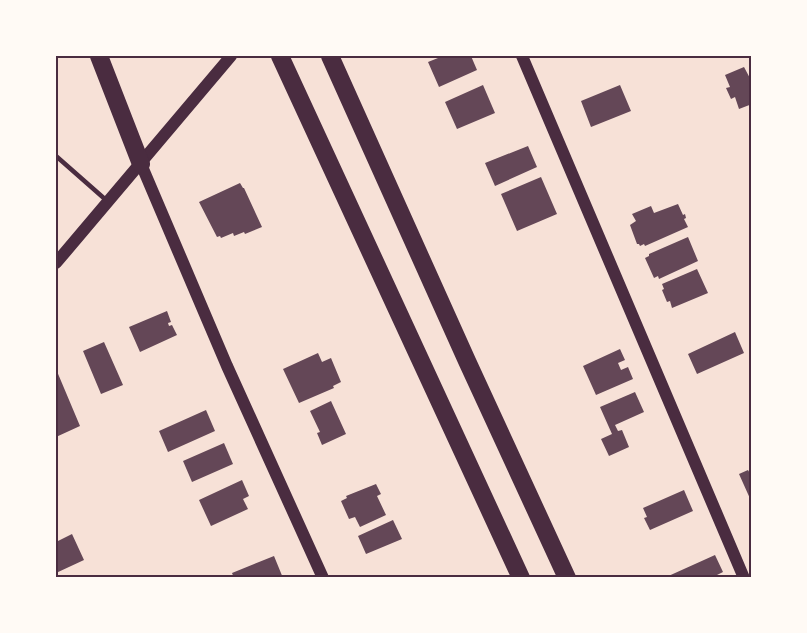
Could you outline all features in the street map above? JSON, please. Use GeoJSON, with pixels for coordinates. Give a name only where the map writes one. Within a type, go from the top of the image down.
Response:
{"type":"FeatureCollection","features":[{"type":"Feature","properties":{"kind":"highway"},"geometry":{"type":"LineString","coordinates":[[99,56],[141,164]]}},
{"type":"Feature","properties":{"kind":"highway"},"geometry":{"type":"LineString","coordinates":[[280,56],[520,578]]}},
{"type":"Feature","properties":{"kind":"highway"},"geometry":{"type":"LineString","coordinates":[[330,56],[466,361],[567,578]]}},
{"type":"Feature","properties":{"kind":"main road"},"geometry":{"type":"LineString","coordinates":[[56,263],[231,56]]}},
{"type":"Feature","properties":{"kind":"main road"},"geometry":{"type":"LineString","coordinates":[[522,56],[744,578]]}},
{"type":"Feature","properties":{"kind":"main road"},"geometry":{"type":"LineString","coordinates":[[141,164],[226,366],[323,578]]}},
{"type":"Feature","properties":{"kind":"lane"},"geometry":{"type":"LineString","coordinates":[[56,156],[108,202]]}},
{"type":"Feature","properties":{"kind":"building"},"geometry":{"type":"Polygon","coordinates":[[[443,56],[471,56],[477,70],[439,87],[428,62],[443,56]]]}},
{"type":"Feature","properties":{"kind":"building"},"geometry":{"type":"Polygon","coordinates":[[[744,67],[752,82],[752,104],[739,109],[735,97],[731,99],[726,88],[730,87],[725,75],[744,67]]]}},
{"type":"Feature","properties":{"kind":"building"},"geometry":{"type":"Polygon","coordinates":[[[483,85],[495,113],[457,129],[445,102],[483,85]]]}},
{"type":"Feature","properties":{"kind":"building"},"geometry":{"type":"Polygon","coordinates":[[[620,85],[631,111],[591,127],[581,101],[620,85]]]}},
{"type":"Feature","properties":{"kind":"building"},"geometry":{"type":"Polygon","coordinates":[[[528,146],[537,167],[495,186],[485,163],[528,146]]]}},
{"type":"Feature","properties":{"kind":"building"},"geometry":{"type":"Polygon","coordinates":[[[541,177],[557,214],[517,231],[501,194],[541,177]]]}},
{"type":"Feature","properties":{"kind":"building"},"geometry":{"type":"Polygon","coordinates":[[[240,183],[262,227],[245,234],[244,232],[234,236],[233,233],[221,238],[217,237],[199,202],[240,183]]]}},
{"type":"Feature","properties":{"kind":"building"},"geometry":{"type":"Polygon","coordinates":[[[678,204],[683,215],[685,214],[684,219],[688,227],[645,246],[637,244],[630,225],[636,221],[632,214],[651,206],[654,213],[678,204]]]}},
{"type":"Feature","properties":{"kind":"building"},"geometry":{"type":"Polygon","coordinates":[[[688,237],[698,261],[659,279],[658,276],[654,278],[645,258],[649,254],[688,237]]]}},
{"type":"Feature","properties":{"kind":"building"},"geometry":{"type":"Polygon","coordinates":[[[697,269],[708,293],[672,308],[662,290],[664,289],[662,284],[697,269]]]}},
{"type":"Feature","properties":{"kind":"building"},"geometry":{"type":"Polygon","coordinates":[[[167,311],[171,322],[168,323],[169,326],[172,325],[177,335],[140,352],[129,327],[167,311]]]}},
{"type":"Feature","properties":{"kind":"building"},"geometry":{"type":"Polygon","coordinates":[[[735,332],[744,353],[697,374],[688,354],[735,332]]]}},
{"type":"Feature","properties":{"kind":"building"},"geometry":{"type":"Polygon","coordinates":[[[104,342],[123,385],[101,394],[83,351],[104,342]]]}},
{"type":"Feature","properties":{"kind":"building"},"geometry":{"type":"Polygon","coordinates":[[[620,349],[625,360],[618,363],[621,370],[628,367],[633,379],[596,395],[583,366],[620,349]]]}},
{"type":"Feature","properties":{"kind":"building"},"geometry":{"type":"Polygon","coordinates":[[[318,353],[322,362],[331,358],[341,382],[333,386],[334,388],[299,403],[283,369],[318,353]]]}},
{"type":"Feature","properties":{"kind":"building"},"geometry":{"type":"Polygon","coordinates":[[[56,369],[80,426],[56,437],[56,369]]]}},
{"type":"Feature","properties":{"kind":"building"},"geometry":{"type":"Polygon","coordinates":[[[635,392],[644,412],[615,425],[618,431],[622,430],[629,447],[609,456],[601,439],[612,434],[600,407],[635,392]]]}},
{"type":"Feature","properties":{"kind":"building"},"geometry":{"type":"Polygon","coordinates":[[[331,401],[346,434],[322,445],[317,433],[320,432],[310,411],[331,401]]]}},
{"type":"Feature","properties":{"kind":"building"},"geometry":{"type":"Polygon","coordinates":[[[206,410],[215,431],[168,452],[159,431],[206,410]]]}},
{"type":"Feature","properties":{"kind":"building"},"geometry":{"type":"Polygon","coordinates":[[[224,443],[233,464],[192,482],[183,461],[224,443]]]}},
{"type":"Feature","properties":{"kind":"building"},"geometry":{"type":"Polygon","coordinates":[[[748,470],[752,477],[752,503],[739,474],[748,470]]]}},
{"type":"Feature","properties":{"kind":"building"},"geometry":{"type":"Polygon","coordinates":[[[242,480],[249,496],[243,499],[248,509],[211,526],[199,500],[242,480]]]}},
{"type":"Feature","properties":{"kind":"building"},"geometry":{"type":"Polygon","coordinates":[[[376,484],[381,494],[377,496],[386,515],[360,527],[355,517],[349,519],[341,501],[347,498],[346,496],[376,484]]]}},
{"type":"Feature","properties":{"kind":"building"},"geometry":{"type":"Polygon","coordinates":[[[684,490],[693,511],[650,530],[644,518],[647,517],[643,508],[684,490]]]}},
{"type":"Feature","properties":{"kind":"building"},"geometry":{"type":"Polygon","coordinates":[[[393,520],[402,539],[366,554],[358,536],[393,520]]]}},
{"type":"Feature","properties":{"kind":"building"},"geometry":{"type":"Polygon","coordinates":[[[72,534],[84,560],[56,573],[56,542],[72,534]]]}},
{"type":"Feature","properties":{"kind":"building"},"geometry":{"type":"Polygon","coordinates":[[[715,555],[723,572],[711,578],[664,578],[715,555]]]}},
{"type":"Feature","properties":{"kind":"building"},"geometry":{"type":"Polygon","coordinates":[[[274,556],[283,578],[234,578],[232,573],[274,556]]]}}]}
